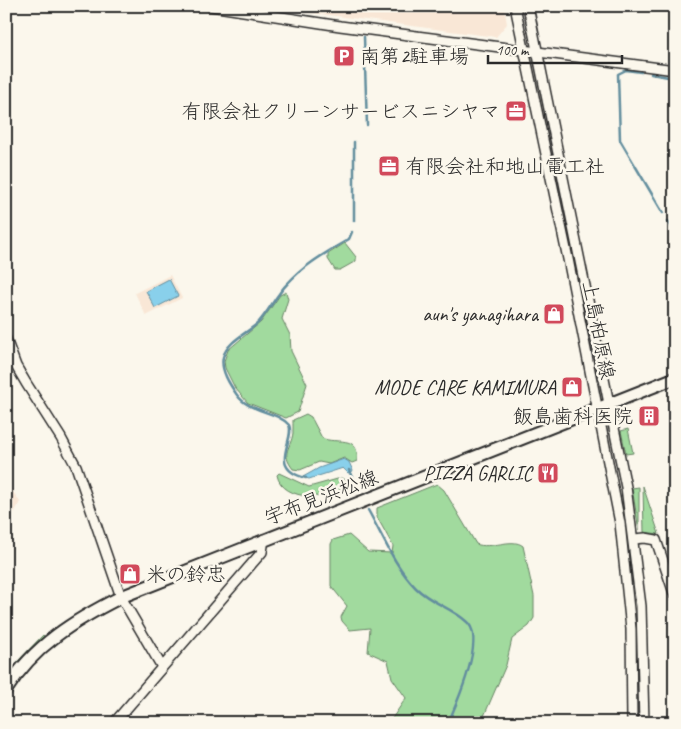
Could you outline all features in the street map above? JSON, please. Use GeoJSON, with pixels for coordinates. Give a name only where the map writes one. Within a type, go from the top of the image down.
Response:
{"type":"FeatureCollection","features":[{"type":"Feature","properties":{"kind":"main road","name":"宇布見浜松線"},"geometry":{"type":"LineString","coordinates":[[6,690],[27,662],[48,640],[78,620],[121,597],[675,378]]}},
{"type":"Feature","properties":{"kind":"street"},"geometry":{"type":"LineString","coordinates":[[211,6],[675,70]]}},
{"type":"Feature","properties":{"kind":"street","name":"上島柏原線"},"geometry":{"type":"LineString","coordinates":[[515,6],[568,259],[616,504],[626,572],[632,651],[632,723]]}},
{"type":"Feature","properties":{"kind":"street","name":"上島柏原線"},"geometry":{"type":"LineString","coordinates":[[528,6],[610,403],[634,539],[643,640],[644,723]]}},
{"type":"Feature","properties":{"kind":"street"},"geometry":{"type":"LineString","coordinates":[[6,339],[19,371],[61,438],[76,466],[121,597],[162,667]]}},
{"type":"Feature","properties":{"kind":"street"},"geometry":{"type":"LineString","coordinates":[[114,723],[262,552],[264,539]]}},
{"type":"Feature","properties":{"kind":"street"},"geometry":{"type":"LineString","coordinates":[[634,539],[656,540],[675,596]]}},
{"type":"Feature","properties":{"kind":"shaded area"},"geometry":{"type":"Polygon","coordinates":[[[260,6],[504,6],[507,24],[496,37],[260,6]]]}},
{"type":"Feature","properties":{"kind":"shaded area"},"geometry":{"type":"Polygon","coordinates":[[[170,275],[182,298],[146,316],[135,293],[170,275]]]}},
{"type":"Feature","properties":{"kind":"shaded area"},"geometry":{"type":"Polygon","coordinates":[[[11,489],[20,502],[6,528],[6,492],[11,489]]]}},
{"type":"Feature","properties":{"kind":"green space"},"geometry":{"type":"Polygon","coordinates":[[[345,243],[356,257],[356,261],[340,270],[335,270],[328,259],[328,254],[345,243]]]}},
{"type":"Feature","properties":{"kind":"green space"},"geometry":{"type":"Polygon","coordinates":[[[286,292],[288,299],[282,319],[290,335],[291,351],[307,384],[298,412],[286,418],[248,403],[235,388],[225,368],[224,361],[228,350],[261,322],[280,295],[286,292]]]}},
{"type":"Feature","properties":{"kind":"green space"},"geometry":{"type":"Polygon","coordinates":[[[306,414],[311,417],[322,438],[351,443],[357,452],[357,461],[352,463],[344,458],[329,464],[319,462],[300,470],[293,469],[287,458],[287,451],[293,433],[293,420],[306,414]]]}},
{"type":"Feature","properties":{"kind":"green space"},"geometry":{"type":"Polygon","coordinates":[[[628,429],[633,453],[626,454],[621,431],[628,429]]]}},
{"type":"Feature","properties":{"kind":"green space"},"geometry":{"type":"Polygon","coordinates":[[[279,473],[309,487],[341,478],[346,480],[347,483],[331,494],[309,496],[288,490],[281,484],[277,475],[279,473]]]}},
{"type":"Feature","properties":{"kind":"green space"},"geometry":{"type":"Polygon","coordinates":[[[437,484],[444,490],[476,544],[488,546],[513,543],[523,546],[534,596],[534,618],[529,626],[512,639],[506,665],[481,723],[389,723],[406,698],[392,678],[388,661],[368,652],[370,628],[350,630],[342,621],[341,617],[347,606],[331,586],[331,544],[333,540],[349,535],[368,552],[392,553],[393,546],[377,517],[377,508],[437,484]]]}},
{"type":"Feature","properties":{"kind":"green space"},"geometry":{"type":"Polygon","coordinates":[[[643,486],[659,534],[644,532],[643,486]]]}},
{"type":"Feature","properties":{"kind":"green space"},"geometry":{"type":"Polygon","coordinates":[[[639,487],[639,530],[632,488],[639,487]]]}},
{"type":"Feature","properties":{"kind":"green space"},"geometry":{"type":"Polygon","coordinates":[[[43,635],[45,637],[20,663],[17,662],[43,635]]]}},
{"type":"Feature","properties":{"kind":"water"},"geometry":{"type":"Polygon","coordinates":[[[169,279],[178,296],[155,308],[146,291],[169,279]]]}},
{"type":"Feature","properties":{"kind":"water"},"geometry":{"type":"Polygon","coordinates":[[[344,459],[349,462],[353,471],[348,473],[343,468],[309,479],[303,477],[319,468],[344,459]]]}},
{"type":"Feature","properties":{"kind":"waterway"},"geometry":{"type":"LineString","coordinates":[[364,37],[367,125]]}},
{"type":"Feature","properties":{"kind":"waterway"},"geometry":{"type":"LineString","coordinates":[[641,72],[626,70],[618,74],[620,140],[663,213]]}},
{"type":"Feature","properties":{"kind":"waterway"},"geometry":{"type":"LineString","coordinates":[[651,74],[674,78]]}},
{"type":"Feature","properties":{"kind":"waterway"},"geometry":{"type":"LineString","coordinates":[[354,142],[354,221]]}},
{"type":"Feature","properties":{"kind":"waterway"},"geometry":{"type":"LineString","coordinates":[[668,221],[675,232]]}},
{"type":"Feature","properties":{"kind":"waterway"},"geometry":{"type":"LineString","coordinates":[[306,478],[287,468],[285,453],[289,438],[289,425],[283,420],[242,401],[226,377],[222,362],[225,352],[233,342],[258,323],[295,276],[317,259],[349,239],[352,232]]}},
{"type":"Feature","properties":{"kind":"waterway"},"geometry":{"type":"LineString","coordinates":[[349,470],[353,480]]}},
{"type":"Feature","properties":{"kind":"waterway"},"geometry":{"type":"LineString","coordinates":[[368,510],[395,561],[408,580],[428,598],[461,617],[472,630],[472,656],[463,686],[448,723]]}},
{"type":"Feature","properties":{"kind":"place","name":"南第2駐車場"},"geometry":{"type":"Point","coordinates":[344,56]}},
{"type":"Feature","properties":{"kind":"place","name":"有限会社クリーンサービスニシヤマ"},"geometry":{"type":"Point","coordinates":[516,111]}},
{"type":"Feature","properties":{"kind":"place","name":"有限会社和地山電工社"},"geometry":{"type":"Point","coordinates":[389,166]}},
{"type":"Feature","properties":{"kind":"place","name":"aun's yanagihara"},"geometry":{"type":"Point","coordinates":[554,314]}},
{"type":"Feature","properties":{"kind":"place","name":"MODE CARE KAMIMURA"},"geometry":{"type":"Point","coordinates":[572,387]}},
{"type":"Feature","properties":{"kind":"place","name":"飯島歯科医院"},"geometry":{"type":"Point","coordinates":[649,416]}},
{"type":"Feature","properties":{"kind":"place","name":"PIZZA GARLIC"},"geometry":{"type":"Point","coordinates":[548,473]}},
{"type":"Feature","properties":{"kind":"place","name":"米の鈴忠"},"geometry":{"type":"Point","coordinates":[130,574]}}]}
